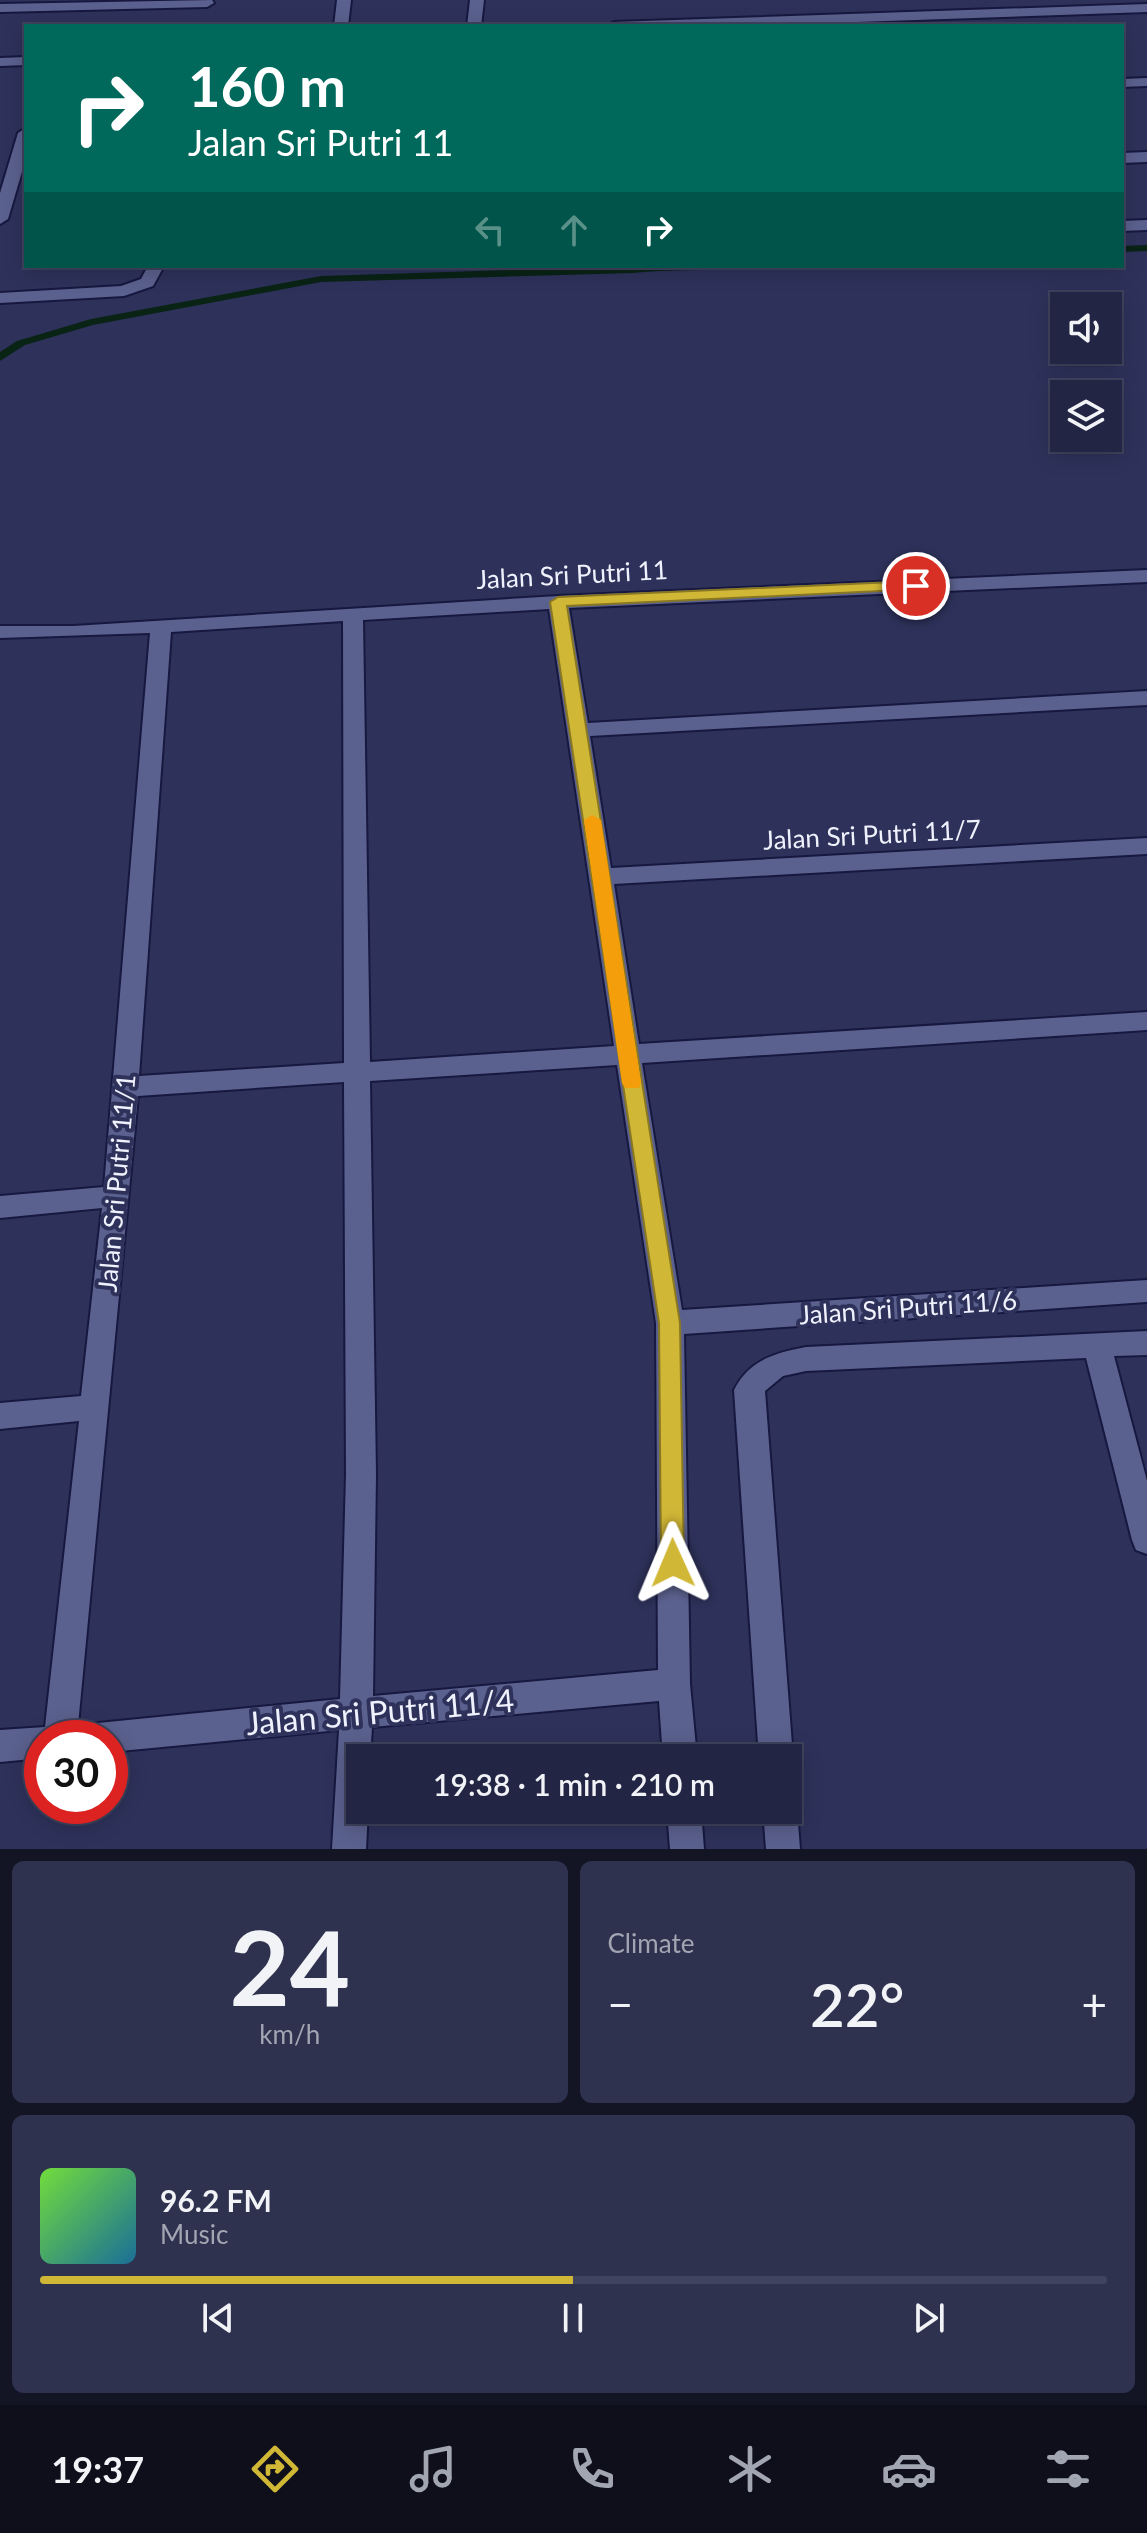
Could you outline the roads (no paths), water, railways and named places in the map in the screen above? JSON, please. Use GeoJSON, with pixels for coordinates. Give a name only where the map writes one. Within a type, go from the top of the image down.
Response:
{"type":"FeatureCollection","features":[{"type":"Feature","properties":{"kind":"street"},"geometry":{"type":"LineString","coordinates":[[341,24],[344,0]]}},
{"type":"Feature","properties":{"kind":"street"},"geometry":{"type":"LineString","coordinates":[[474,24],[477,0]]}},
{"type":"Feature","properties":{"kind":"street"},"geometry":{"type":"LineString","coordinates":[[888,0],[896,22]]}},
{"type":"Feature","properties":{"kind":"street"},"geometry":{"type":"LineString","coordinates":[[0,8],[206,6]]}},
{"type":"Feature","properties":{"kind":"street"},"geometry":{"type":"LineString","coordinates":[[755,24],[896,22],[1147,8]]}},
{"type":"Feature","properties":{"kind":"street"},"geometry":{"type":"LineString","coordinates":[[0,62],[24,61]]}},
{"type":"Feature","properties":{"kind":"street"},"geometry":{"type":"LineString","coordinates":[[1124,83],[1147,82]]}},
{"type":"Feature","properties":{"kind":"street"},"geometry":{"type":"LineString","coordinates":[[0,219],[24,140]]}},
{"type":"Feature","properties":{"kind":"street"},"geometry":{"type":"LineString","coordinates":[[1124,158],[1147,157]]}},
{"type":"Feature","properties":{"kind":"street"},"geometry":{"type":"LineString","coordinates":[[1124,226],[1147,225]]}},
{"type":"Feature","properties":{"kind":"street"},"geometry":{"type":"LineString","coordinates":[[0,298],[124,291],[147,282],[155,268]]}},
{"type":"Feature","properties":{"kind":"street","name":"Jalan Sri Putri 11"},"geometry":{"type":"LineString","coordinates":[[0,632],[161,626],[558,602],[1147,576]]}},
{"type":"Feature","properties":{"kind":"street"},"geometry":{"type":"LineString","coordinates":[[558,602],[670,1323],[674,1684],[679,1744]]}},
{"type":"Feature","properties":{"kind":"street"},"geometry":{"type":"LineString","coordinates":[[349,1849],[356,1713],[361,1474],[353,615]]}},
{"type":"Feature","properties":{"kind":"street","name":"Jalan Sri Putri 11/1"},"geometry":{"type":"LineString","coordinates":[[62,1720],[117,1196],[161,626]]}},
{"type":"Feature","properties":{"kind":"street"},"geometry":{"type":"LineString","coordinates":[[578,730],[1147,698]]}},
{"type":"Feature","properties":{"kind":"street","name":"Jalan Sri Putri 11/7"},"geometry":{"type":"LineString","coordinates":[[601,877],[1147,846]]}},
{"type":"Feature","properties":{"kind":"street"},"geometry":{"type":"LineString","coordinates":[[124,1087],[1147,1021]]}},
{"type":"Feature","properties":{"kind":"street"},"geometry":{"type":"LineString","coordinates":[[0,1207],[117,1196]]}},
{"type":"Feature","properties":{"kind":"street","name":"Jalan Sri Putri 11/6"},"geometry":{"type":"LineString","coordinates":[[670,1323],[1147,1291]]}},
{"type":"Feature","properties":{"kind":"street"},"geometry":{"type":"LineString","coordinates":[[775,1744],[749,1390],[757,1376],[771,1366],[806,1359],[1147,1343]]}},
{"type":"Feature","properties":{"kind":"street"},"geometry":{"type":"LineString","coordinates":[[1097,1346],[1147,1540]]}},
{"type":"Feature","properties":{"kind":"street"},"geometry":{"type":"LineString","coordinates":[[0,1416],[94,1407]]}},
{"type":"Feature","properties":{"kind":"street","name":"Jalan Sri Putri 11/4"},"geometry":{"type":"LineString","coordinates":[[128,1734],[674,1684]]}},
{"type":"Feature","properties":{"kind":"street"},"geometry":{"type":"LineString","coordinates":[[0,1746],[24,1744]]}},
{"type":"Feature","properties":{"kind":"street"},"geometry":{"type":"LineString","coordinates":[[685,1824],[687,1849]]}},
{"type":"Feature","properties":{"kind":"street"},"geometry":{"type":"LineString","coordinates":[[781,1824],[783,1849]]}},
{"type":"Feature","properties":{"kind":"waterway"},"geometry":{"type":"LineString","coordinates":[[1124,249],[1147,248]]}},
{"type":"Feature","properties":{"kind":"waterway"},"geometry":{"type":"LineString","coordinates":[[0,357],[21,343],[91,322],[321,279],[650,268]]}},
{"type":"Feature","properties":{"kind":"waterway"},"geometry":{"type":"LineString","coordinates":[[678,268],[702,268]]}}]}
